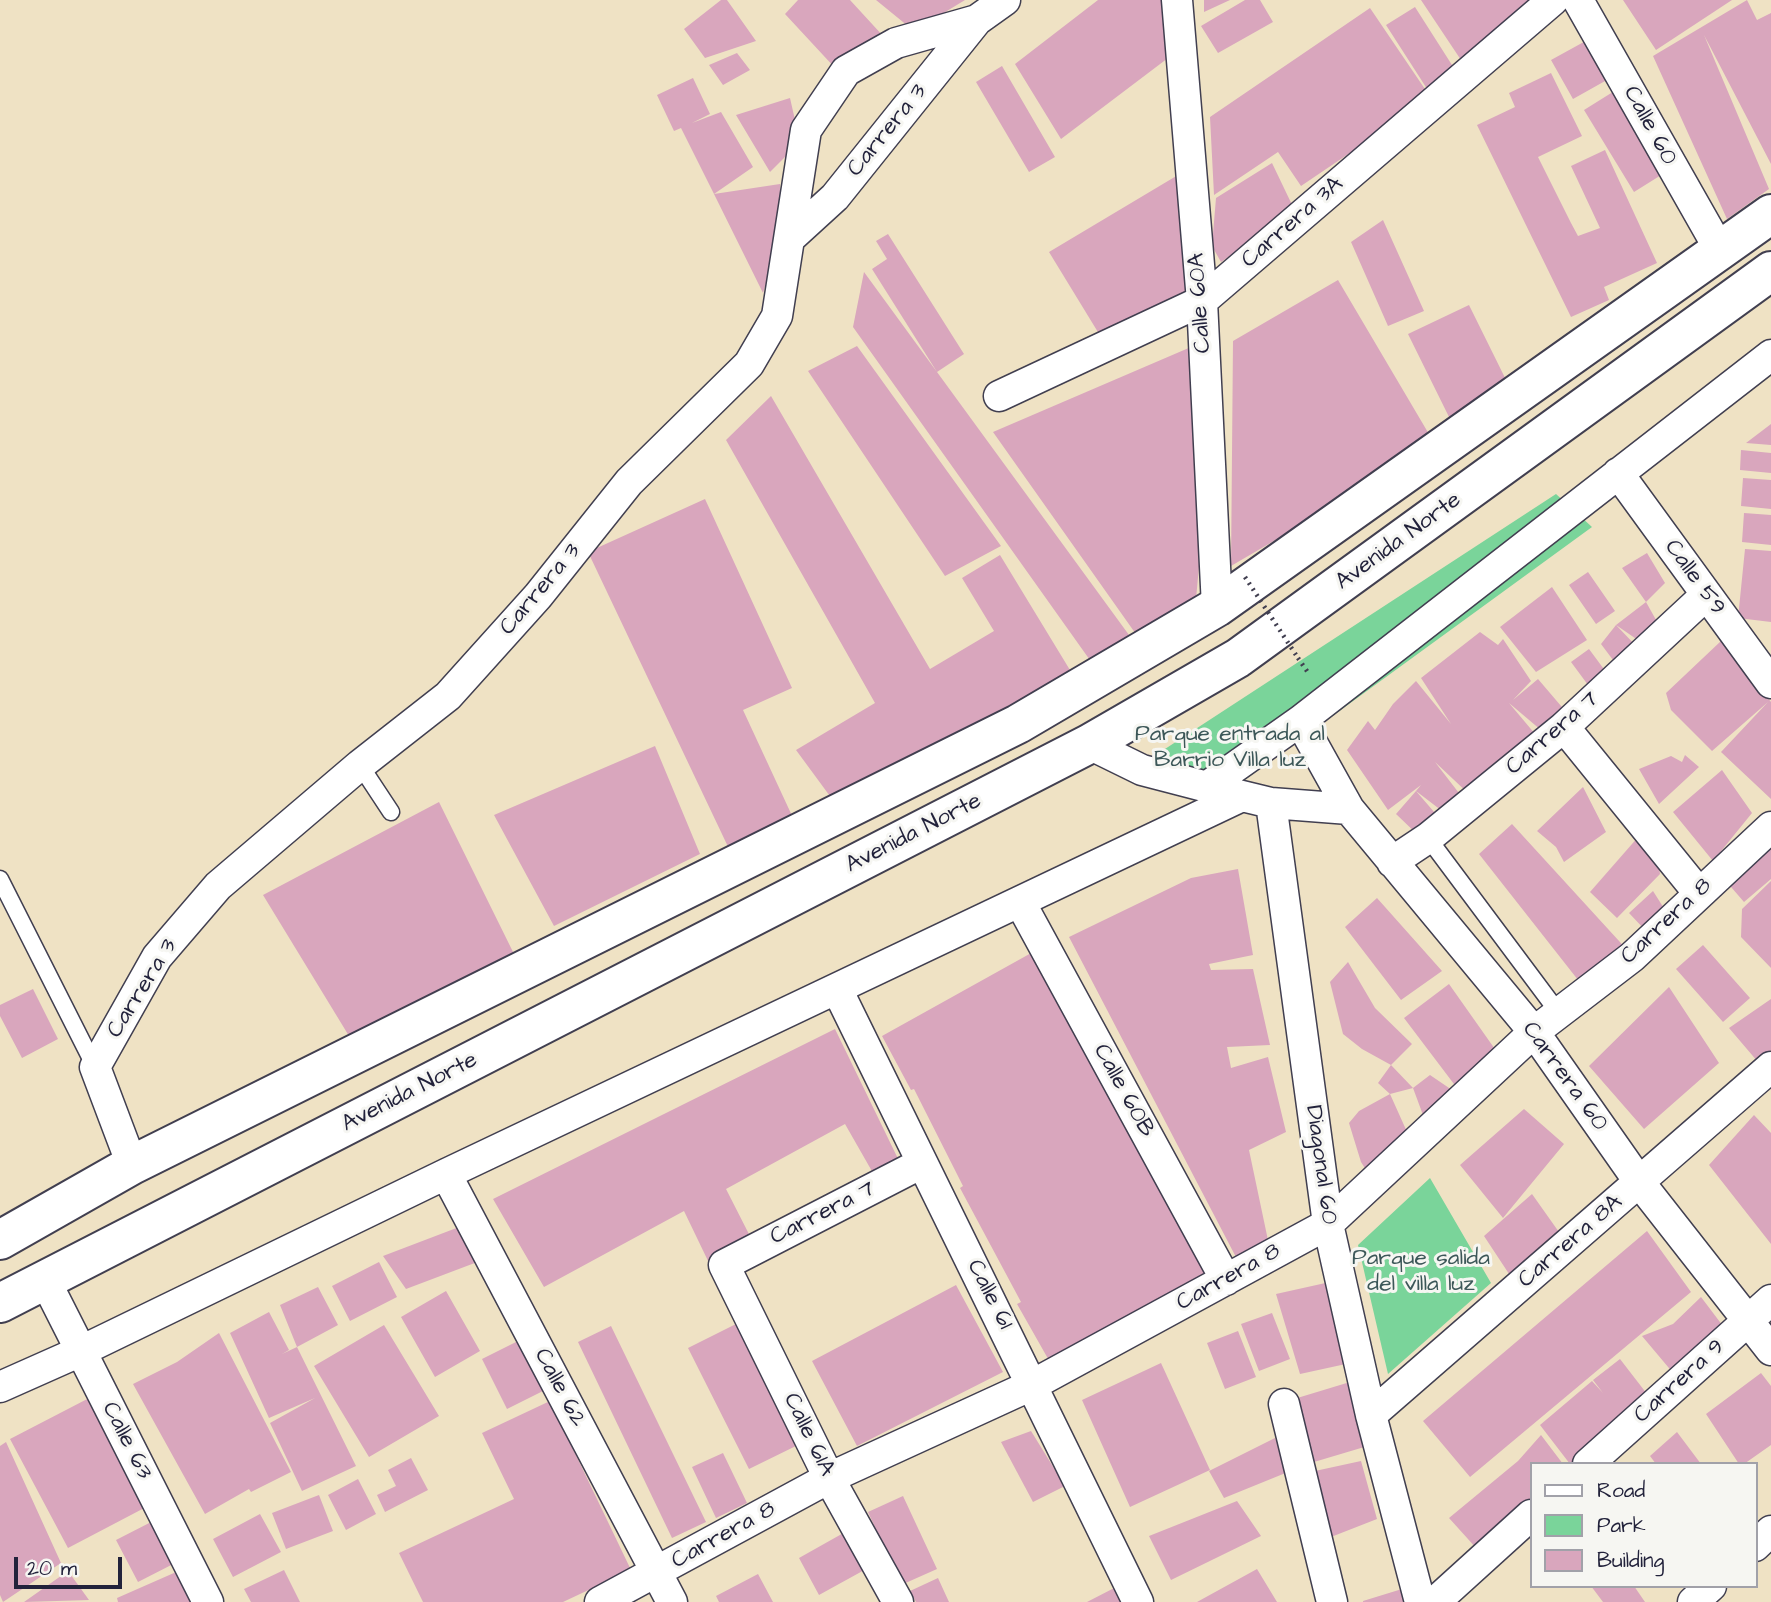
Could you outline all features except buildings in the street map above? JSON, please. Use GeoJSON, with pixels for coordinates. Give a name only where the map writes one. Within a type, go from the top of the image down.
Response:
{"type":"FeatureCollection","features":[{"type":"Feature","properties":{"kind":"main road"},"geometry":{"type":"LineString","coordinates":[[0,1240],[132,1165],[1018,724],[1217,607],[1771,215]]}},
{"type":"Feature","properties":{"kind":"main road","name":"Avenida Norte"},"geometry":{"type":"LineString","coordinates":[[0,1303],[1089,744],[1238,658],[1771,271]]}},
{"type":"Feature","properties":{"kind":"street","name":"Carrera 3"},"geometry":{"type":"LineString","coordinates":[[95,1067],[157,957],[209,896],[360,765],[448,696],[538,596],[629,482],[749,364],[777,316],[789,239],[835,197],[977,20],[1005,0]]}},
{"type":"Feature","properties":{"kind":"street","name":"Calle 60A"},"geometry":{"type":"LineString","coordinates":[[1177,0],[1202,301],[1217,607]]}},
{"type":"Feature","properties":{"kind":"street","name":"Carrera 3A"},"geometry":{"type":"LineString","coordinates":[[999,396],[1202,301],[1553,0]]}},
{"type":"Feature","properties":{"kind":"street","name":"Calle 60"},"geometry":{"type":"LineString","coordinates":[[1578,0],[1721,252]]}},
{"type":"Feature","properties":{"kind":"street"},"geometry":{"type":"LineString","coordinates":[[789,239],[806,130],[846,71],[896,43],[977,20]]}},
{"type":"Feature","properties":{"kind":"street"},"geometry":{"type":"LineString","coordinates":[[1208,786],[1300,720],[1771,355]]}},
{"type":"Feature","properties":{"kind":"street","name":"Calle 59"},"geometry":{"type":"LineString","coordinates":[[1618,473],[1770,679]]}},
{"type":"Feature","properties":{"kind":"street","name":"Carrera 7"},"geometry":{"type":"LineString","coordinates":[[1392,862],[1428,838],[1564,727],[1706,595]]}},
{"type":"Feature","properties":{"kind":"street","name":"Carrera 60"},"geometry":{"type":"LineString","coordinates":[[1300,720],[1349,809],[1534,1032],[1640,1183],[1771,1350]]}},
{"type":"Feature","properties":{"kind":"street"},"geometry":{"type":"LineString","coordinates":[[1564,727],[1698,892]]}},
{"type":"Feature","properties":{"kind":"street"},"geometry":{"type":"LineString","coordinates":[[1089,744],[1142,770],[1242,796],[1271,803],[1349,809]]}},
{"type":"Feature","properties":{"kind":"street"},"geometry":{"type":"LineString","coordinates":[[0,1387],[81,1351],[446,1174],[1242,796]]}},
{"type":"Feature","properties":{"kind":"street","name":"Diagonal 60"},"geometry":{"type":"LineString","coordinates":[[1271,803],[1328,1224],[1371,1415],[1420,1602]]}},
{"type":"Feature","properties":{"kind":"street","name":"Carrera 8"},"geometry":{"type":"LineString","coordinates":[[600,1602],[829,1478],[1034,1384],[1328,1224],[1534,1032],[1632,957],[1698,892],[1771,827]]}},
{"type":"Feature","properties":{"kind":"street","name":"Calle 60B"},"geometry":{"type":"LineString","coordinates":[[1020,902],[1226,1280]]}},
{"type":"Feature","properties":{"kind":"street","name":"Calle 61"},"geometry":{"type":"LineString","coordinates":[[837,989],[1034,1384],[1138,1602]]}},
{"type":"Feature","properties":{"kind":"street"},"geometry":{"type":"LineString","coordinates":[[95,1067],[132,1165]]}},
{"type":"Feature","properties":{"kind":"street","name":"Carrera 8A"},"geometry":{"type":"LineString","coordinates":[[1371,1415],[1771,1067]]}},
{"type":"Feature","properties":{"kind":"street","name":"Carrera 7"},"geometry":{"type":"LineString","coordinates":[[724,1265],[922,1163]]}},
{"type":"Feature","properties":{"kind":"street","name":"Calle 62"},"geometry":{"type":"LineString","coordinates":[[446,1174],[672,1602]]}},
{"type":"Feature","properties":{"kind":"street","name":"Calle 61A"},"geometry":{"type":"LineString","coordinates":[[724,1265],[829,1478],[898,1602]]}},
{"type":"Feature","properties":{"kind":"street","name":"Calle 63"},"geometry":{"type":"LineString","coordinates":[[45,1280],[208,1602]]}},
{"type":"Feature","properties":{"kind":"street","name":"Carrera 9"},"geometry":{"type":"LineString","coordinates":[[1590,1462],[1771,1300]]}},
{"type":"Feature","properties":{"kind":"street"},"geometry":{"type":"LineString","coordinates":[[1284,1404],[1332,1602]]}},
{"type":"Feature","properties":{"kind":"street"},"geometry":{"type":"LineString","coordinates":[[1435,1602],[1530,1516]]}},
{"type":"Feature","properties":{"kind":"street"},"geometry":{"type":"LineString","coordinates":[[1757,1544],[1771,1531]]}},
{"type":"Feature","properties":{"kind":"street"},"geometry":{"type":"LineString","coordinates":[[1693,1602],[1709,1588]]}},
{"type":"Feature","properties":{"kind":"lane"},"geometry":{"type":"LineString","coordinates":[[360,765],[391,812]]}},
{"type":"Feature","properties":{"kind":"lane","name":"Carrera 60"},"geometry":{"type":"LineString","coordinates":[[1428,838],[1558,1012]]}},
{"type":"Feature","properties":{"kind":"lane"},"geometry":{"type":"LineString","coordinates":[[0,879],[95,1067]]}},
{"type":"Feature","properties":{"kind":"path"},"geometry":{"type":"LineString","coordinates":[[1245,577],[1314,682]]}},
{"type":"Feature","properties":{"kind":"green space","name":"Parque entrada al Barrio Villa luz"},"geometry":{"type":"Polygon","coordinates":[[[1556,494],[1592,527],[1235,787],[1145,762],[1556,494]]]}},
{"type":"Feature","properties":{"kind":"green space","name":"Parque salida del villa luz"},"geometry":{"type":"Polygon","coordinates":[[[1430,1178],[1491,1283],[1388,1374],[1358,1245],[1430,1178]]]}}]}
